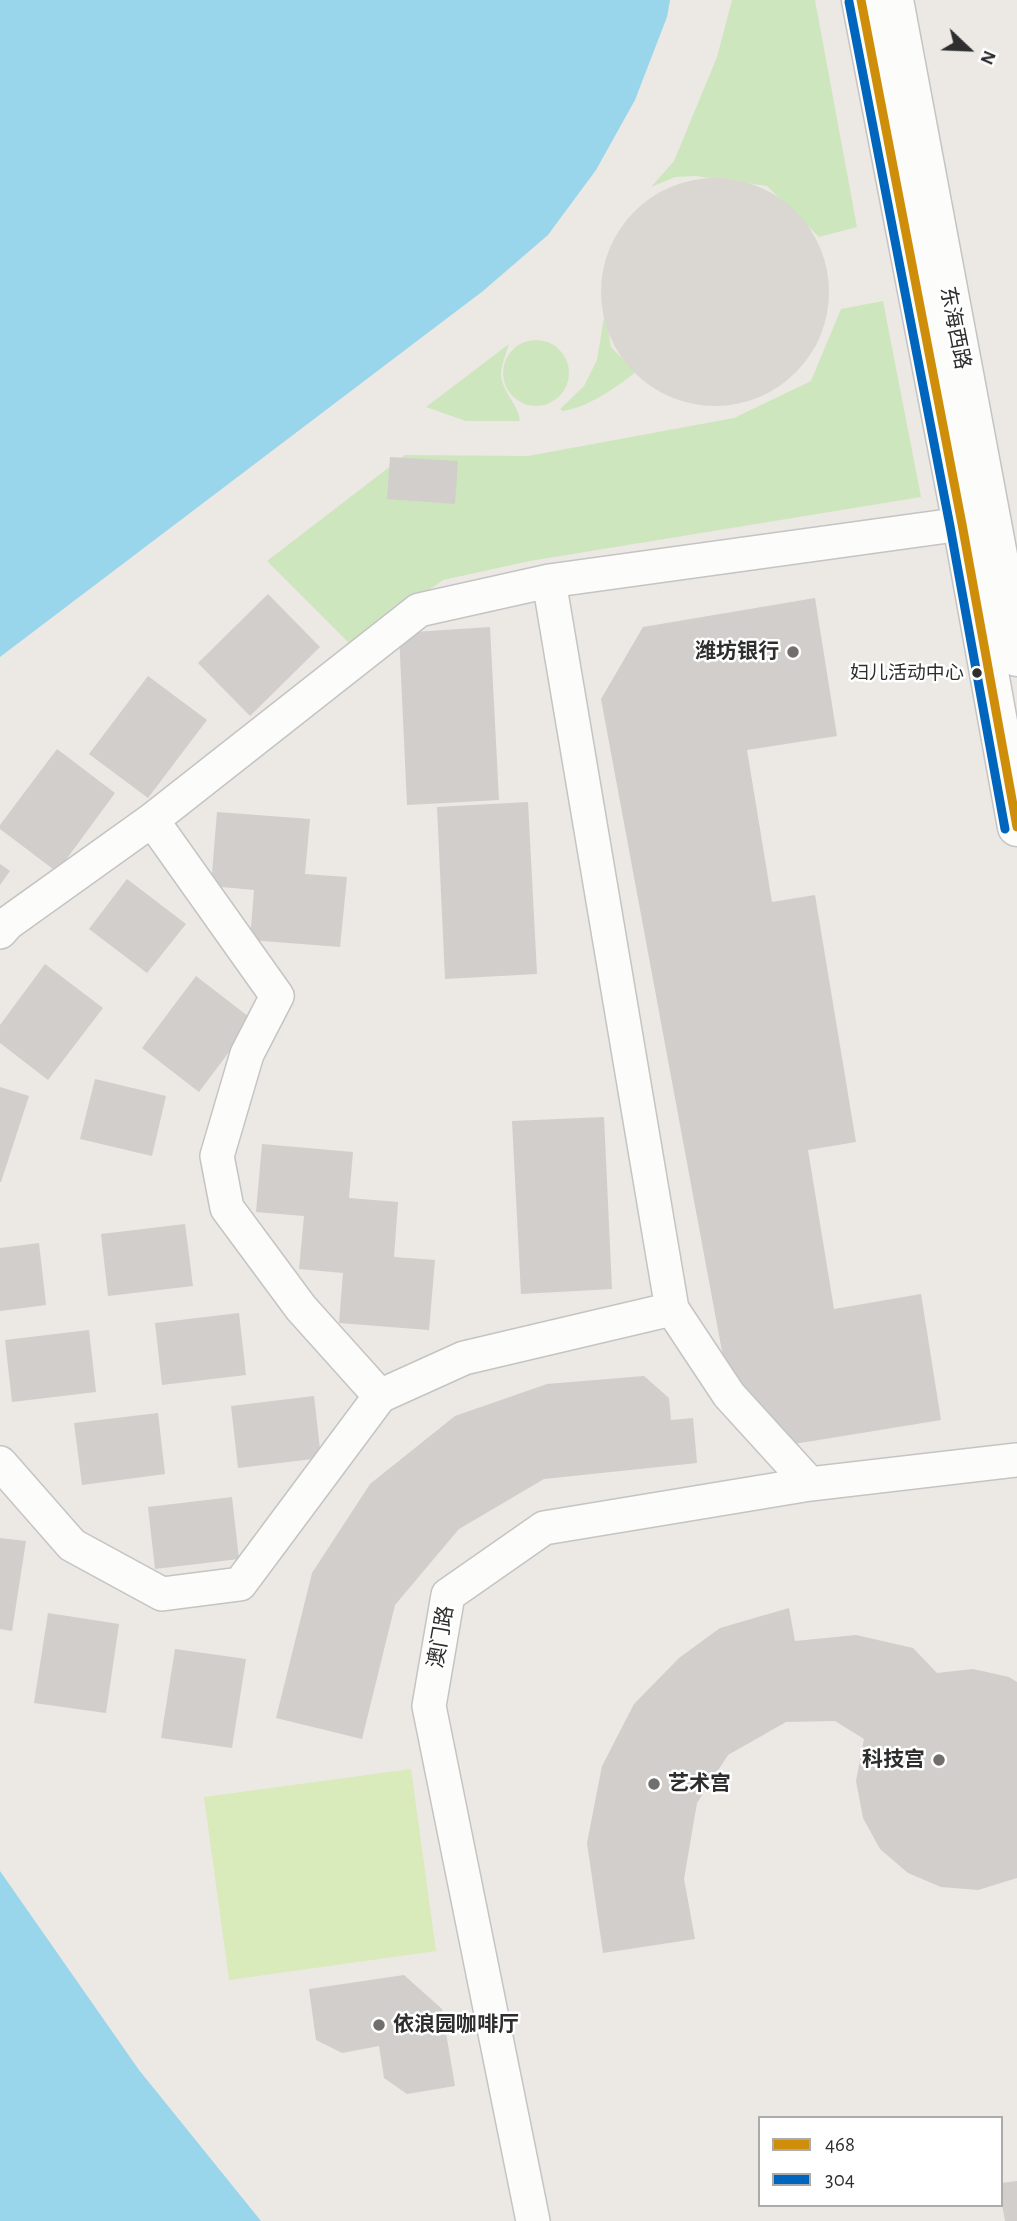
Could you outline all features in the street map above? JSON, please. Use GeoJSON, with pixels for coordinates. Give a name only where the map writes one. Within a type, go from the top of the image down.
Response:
{"type":"FeatureCollection","features":[{"type":"Feature","properties":{"kind":"main road","name":"东海西路"},"geometry":{"type":"LineString","coordinates":[[861,0],[962,524],[1017,827]]}},
{"type":"Feature","properties":{"kind":"main road","name":"东海西路"},"geometry":{"type":"LineString","coordinates":[[894,0],[1017,657]]}},
{"type":"Feature","properties":{"kind":"street"},"geometry":{"type":"LineString","coordinates":[[0,932],[8,923],[152,820],[419,610],[550,581],[962,524]]}},
{"type":"Feature","properties":{"kind":"street"},"geometry":{"type":"LineString","coordinates":[[550,581],[672,1309],[729,1395],[810,1484]]}},
{"type":"Feature","properties":{"kind":"street"},"geometry":{"type":"LineString","coordinates":[[152,820],[277,996],[247,1054],[217,1156],[227,1208],[301,1308],[380,1396]]}},
{"type":"Feature","properties":{"kind":"street"},"geometry":{"type":"LineString","coordinates":[[0,1463],[72,1545],[162,1594],[240,1584],[380,1396],[464,1357],[672,1309]]}},
{"type":"Feature","properties":{"kind":"street","name":"澳门路"},"geometry":{"type":"LineString","coordinates":[[533,2221],[429,1706],[448,1595],[544,1528],[810,1484],[1017,1460]]}},
{"type":"Feature","properties":{"kind":"green space"},"geometry":{"type":"Polygon","coordinates":[[[732,0],[815,0],[857,227],[819,237],[767,186],[695,176],[675,177],[651,187],[674,161],[717,57],[732,0]]]}},
{"type":"Feature","properties":{"kind":"green space"},"geometry":{"type":"Polygon","coordinates":[[[883,301],[921,497],[530,561],[443,580],[351,645],[267,561],[405,455],[528,456],[734,418],[811,381],[841,309],[883,301]]]}},
{"type":"Feature","properties":{"kind":"green space"},"geometry":{"type":"Polygon","coordinates":[[[605,311],[611,347],[636,372],[592,401],[563,411],[560,409],[584,386],[597,360],[605,311]]]}},
{"type":"Feature","properties":{"kind":"green space"},"geometry":{"type":"Polygon","coordinates":[[[536,340],[549,343],[559,350],[566,360],[569,373],[566,386],[559,396],[549,403],[536,406],[523,403],[513,396],[506,386],[503,373],[506,360],[513,350],[523,343],[536,340]]]}},
{"type":"Feature","properties":{"kind":"green space"},"geometry":{"type":"Polygon","coordinates":[[[509,344],[501,373],[520,421],[466,421],[426,407],[509,344]]]}},
{"type":"Feature","properties":{"kind":"green space"},"geometry":{"type":"Polygon","coordinates":[[[411,1769],[436,1951],[229,1980],[204,1797],[411,1769]]]}},
{"type":"Feature","properties":{"kind":"shaded area"},"geometry":{"type":"Polygon","coordinates":[[[715,178],[737,180],[769,191],[796,211],[816,238],[827,270],[827,314],[816,346],[796,373],[769,393],[737,404],[715,406],[693,404],[661,393],[634,373],[614,346],[603,314],[601,292],[603,270],[614,238],[634,211],[661,191],[693,180],[715,178]]]}},
{"type":"Feature","properties":{"kind":"water"},"geometry":{"type":"Polygon","coordinates":[[[0,0],[670,0],[667,17],[635,100],[596,170],[548,235],[483,291],[0,657],[0,0]]]}},
{"type":"Feature","properties":{"kind":"water"},"geometry":{"type":"Polygon","coordinates":[[[0,1871],[139,2070],[261,2221],[0,2221],[0,1871]]]}},
{"type":"Feature","properties":{"kind":"building"},"geometry":{"type":"Polygon","coordinates":[[[390,457],[458,461],[455,504],[387,499],[390,457]]]}},
{"type":"Feature","properties":{"kind":"building"},"geometry":{"type":"Polygon","coordinates":[[[268,594],[320,647],[250,716],[198,663],[268,594]]]}},
{"type":"Feature","properties":{"kind":"building"},"geometry":{"type":"Polygon","coordinates":[[[815,598],[837,736],[747,750],[772,902],[815,895],[856,1142],[808,1150],[834,1309],[921,1294],[941,1420],[794,1444],[726,1373],[601,699],[643,627],[815,598]]]}},
{"type":"Feature","properties":{"kind":"building"},"geometry":{"type":"Polygon","coordinates":[[[490,627],[499,800],[407,805],[399,633],[490,627]]]}},
{"type":"Feature","properties":{"kind":"building"},"geometry":{"type":"Polygon","coordinates":[[[148,676],[207,720],[148,798],[89,754],[148,676]]]}},
{"type":"Feature","properties":{"kind":"building"},"geometry":{"type":"Polygon","coordinates":[[[57,749],[115,793],[57,872],[0,829],[0,825],[57,749]]]}},
{"type":"Feature","properties":{"kind":"building"},"geometry":{"type":"Polygon","coordinates":[[[528,802],[537,974],[445,979],[437,807],[528,802]]]}},
{"type":"Feature","properties":{"kind":"building"},"geometry":{"type":"Polygon","coordinates":[[[217,812],[310,819],[305,874],[347,877],[340,947],[250,940],[254,890],[211,886],[217,812]]]}},
{"type":"Feature","properties":{"kind":"building"},"geometry":{"type":"Polygon","coordinates":[[[0,864],[10,871],[0,885],[0,864]]]}},
{"type":"Feature","properties":{"kind":"building"},"geometry":{"type":"Polygon","coordinates":[[[127,879],[186,924],[147,973],[89,929],[127,879]]]}},
{"type":"Feature","properties":{"kind":"building"},"geometry":{"type":"Polygon","coordinates":[[[45,964],[103,1008],[48,1080],[0,1043],[0,1025],[45,964]]]}},
{"type":"Feature","properties":{"kind":"building"},"geometry":{"type":"Polygon","coordinates":[[[196,976],[253,1020],[199,1092],[142,1048],[196,976]]]}},
{"type":"Feature","properties":{"kind":"building"},"geometry":{"type":"Polygon","coordinates":[[[95,1079],[166,1096],[152,1156],[80,1139],[95,1079]]]}},
{"type":"Feature","properties":{"kind":"building"},"geometry":{"type":"Polygon","coordinates":[[[0,1087],[29,1096],[1,1182],[0,1182],[0,1087]]]}},
{"type":"Feature","properties":{"kind":"building"},"geometry":{"type":"Polygon","coordinates":[[[604,1117],[612,1289],[521,1294],[512,1121],[604,1117]]]}},
{"type":"Feature","properties":{"kind":"building"},"geometry":{"type":"Polygon","coordinates":[[[262,1144],[353,1152],[349,1198],[398,1202],[394,1257],[435,1260],[429,1330],[339,1323],[343,1273],[299,1269],[304,1216],[256,1212],[262,1144]]]}},
{"type":"Feature","properties":{"kind":"building"},"geometry":{"type":"Polygon","coordinates":[[[185,1224],[193,1286],[108,1296],[101,1234],[185,1224]]]}},
{"type":"Feature","properties":{"kind":"building"},"geometry":{"type":"Polygon","coordinates":[[[39,1243],[46,1305],[0,1311],[0,1248],[39,1243]]]}},
{"type":"Feature","properties":{"kind":"building"},"geometry":{"type":"Polygon","coordinates":[[[239,1313],[246,1375],[162,1385],[155,1323],[239,1313]]]}},
{"type":"Feature","properties":{"kind":"building"},"geometry":{"type":"Polygon","coordinates":[[[89,1330],[96,1392],[12,1402],[5,1340],[89,1330]]]}},
{"type":"Feature","properties":{"kind":"building"},"geometry":{"type":"Polygon","coordinates":[[[644,1376],[669,1398],[671,1420],[693,1418],[697,1463],[544,1479],[459,1529],[395,1605],[362,1739],[276,1718],[312,1573],[370,1484],[455,1416],[547,1384],[644,1376]]]}},
{"type":"Feature","properties":{"kind":"building"},"geometry":{"type":"Polygon","coordinates":[[[314,1396],[321,1458],[238,1468],[231,1406],[314,1396]]]}},
{"type":"Feature","properties":{"kind":"building"},"geometry":{"type":"Polygon","coordinates":[[[158,1413],[165,1474],[82,1485],[74,1423],[158,1413]]]}},
{"type":"Feature","properties":{"kind":"building"},"geometry":{"type":"Polygon","coordinates":[[[232,1497],[239,1559],[155,1569],[148,1507],[232,1497]]]}},
{"type":"Feature","properties":{"kind":"building"},"geometry":{"type":"Polygon","coordinates":[[[0,1538],[26,1541],[12,1631],[0,1629],[0,1538]]]}},
{"type":"Feature","properties":{"kind":"building","name":"艺术宫"},"geometry":{"type":"Polygon","coordinates":[[[789,1608],[795,1641],[856,1635],[913,1648],[937,1673],[973,1669],[1009,1677],[1017,1682],[1017,1878],[978,1890],[941,1887],[908,1873],[880,1849],[863,1818],[856,1781],[864,1739],[835,1721],[786,1722],[728,1755],[697,1803],[684,1879],[695,1939],[603,1953],[587,1843],[602,1766],[634,1704],[679,1658],[720,1628],[789,1608]]]}},
{"type":"Feature","properties":{"kind":"building"},"geometry":{"type":"Polygon","coordinates":[[[48,1613],[119,1624],[106,1713],[34,1703],[48,1613]]]}},
{"type":"Feature","properties":{"kind":"building"},"geometry":{"type":"Polygon","coordinates":[[[175,1649],[246,1659],[232,1748],[161,1738],[175,1649]]]}},
{"type":"Feature","properties":{"kind":"building","name":"依浪园咖啡厅"},"geometry":{"type":"Polygon","coordinates":[[[404,1975],[442,2009],[455,2086],[407,2094],[384,2078],[379,2046],[342,2053],[316,2040],[309,1989],[404,1975]]]}},
{"type":"Feature","properties":{"kind":"building"},"geometry":{"type":"Polygon","coordinates":[[[1017,2181],[1017,2221],[1005,2221],[1003,2183],[1017,2181]]]}},
{"type":"Feature","properties":{"kind":"transit line","name":"468"},"geometry":{"type":"LineString","coordinates":[[861,0],[962,524],[1017,827]]}},
{"type":"Feature","properties":{"kind":"transit line","name":"304"},"geometry":{"type":"LineString","coordinates":[[849,2],[950,526],[1005,829]]}},
{"type":"Feature","properties":{"kind":"place","name":"潍坊银行"},"geometry":{"type":"Point","coordinates":[793,652]}},
{"type":"Feature","properties":{"kind":"place","name":"妇儿活动中心"},"geometry":{"type":"Point","coordinates":[977,673]}},
{"type":"Feature","properties":{"kind":"place","name":"科技宫"},"geometry":{"type":"Point","coordinates":[939,1760]}},
{"type":"Feature","properties":{"kind":"place","name":"艺术宫"},"geometry":{"type":"Point","coordinates":[654,1784]}},
{"type":"Feature","properties":{"kind":"place","name":"依浪园咖啡厅"},"geometry":{"type":"Point","coordinates":[379,2025]}}]}
